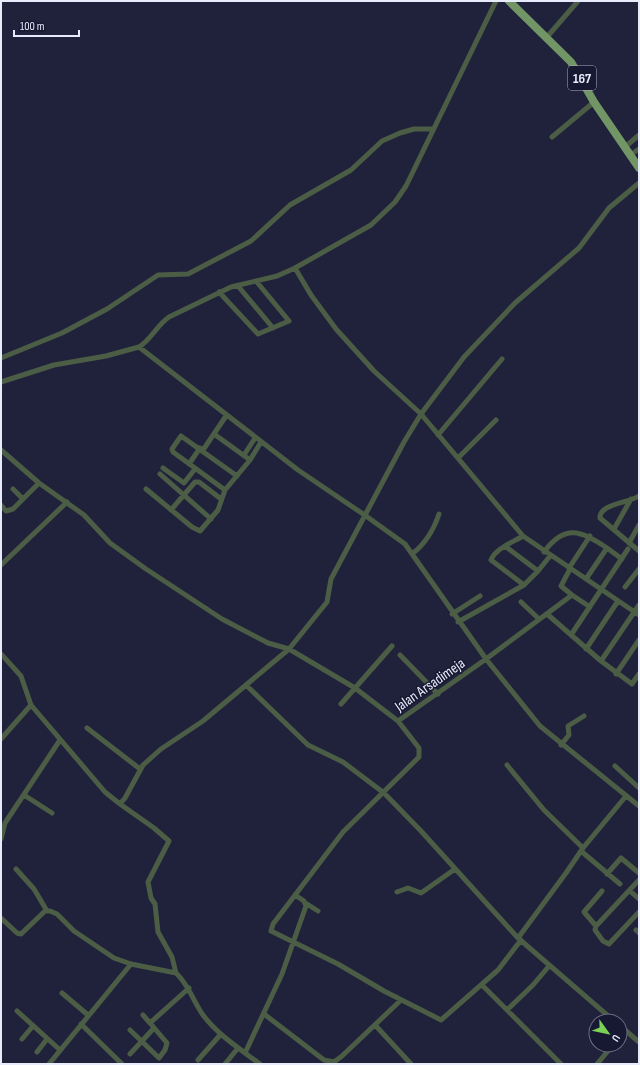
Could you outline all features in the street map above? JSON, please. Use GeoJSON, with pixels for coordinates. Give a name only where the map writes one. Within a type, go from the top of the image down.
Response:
{"type":"FeatureCollection","features":[{"type":"Feature","properties":{"kind":"main road","name":"167"},"geometry":{"type":"LineString","coordinates":[[509,1],[571,62],[594,102],[639,168]]}},
{"type":"Feature","properties":{"kind":"street"},"geometry":{"type":"LineString","coordinates":[[1,382],[54,366],[106,356],[139,347],[144,344],[162,322],[169,317],[220,292],[277,276],[357,234],[379,219],[395,202],[406,186],[496,1]]}},
{"type":"Feature","properties":{"kind":"street"},"geometry":{"type":"LineString","coordinates":[[547,37],[578,1]]}},
{"type":"Feature","properties":{"kind":"street"},"geometry":{"type":"LineString","coordinates":[[552,137],[594,102]]}},
{"type":"Feature","properties":{"kind":"street"},"geometry":{"type":"LineString","coordinates":[[1,358],[62,333],[107,309],[158,275],[188,274],[251,241],[290,205],[351,170],[382,141],[414,129],[433,129]]}},
{"type":"Feature","properties":{"kind":"street"},"geometry":{"type":"LineString","coordinates":[[625,147],[639,135]]}},
{"type":"Feature","properties":{"kind":"street"},"geometry":{"type":"LineString","coordinates":[[630,155],[639,149]]}},
{"type":"Feature","properties":{"kind":"street"},"geometry":{"type":"LineString","coordinates":[[120,804],[125,798],[140,769],[161,749],[203,721],[289,649],[326,602],[331,579],[366,516],[404,442],[421,414],[464,357],[515,303],[579,248],[609,208],[639,182]]}},
{"type":"Feature","properties":{"kind":"street"},"geometry":{"type":"LineString","coordinates":[[294,268],[311,295],[336,329],[374,371],[421,414],[523,536],[544,552],[637,614]]}},
{"type":"Feature","properties":{"kind":"street"},"geometry":{"type":"LineString","coordinates":[[220,292],[258,334],[289,321],[256,281]]}},
{"type":"Feature","properties":{"kind":"street"},"geometry":{"type":"LineString","coordinates":[[238,286],[273,328]]}},
{"type":"Feature","properties":{"kind":"street"},"geometry":{"type":"LineString","coordinates":[[139,347],[226,416],[298,470],[401,541],[412,554],[452,614],[486,659],[572,595]]}},
{"type":"Feature","properties":{"kind":"street"},"geometry":{"type":"LineString","coordinates":[[438,435],[502,359]]}},
{"type":"Feature","properties":{"kind":"street"},"geometry":{"type":"LineString","coordinates":[[189,464],[214,434],[226,416]]}},
{"type":"Feature","properties":{"kind":"street"},"geometry":{"type":"LineString","coordinates":[[458,458],[496,420]]}},
{"type":"Feature","properties":{"kind":"street"},"geometry":{"type":"LineString","coordinates":[[214,434],[250,460]]}},
{"type":"Feature","properties":{"kind":"street"},"geometry":{"type":"LineString","coordinates":[[225,490],[172,450],[181,436],[202,449],[237,476]]}},
{"type":"Feature","properties":{"kind":"street"},"geometry":{"type":"LineString","coordinates":[[244,455],[255,438]]}},
{"type":"Feature","properties":{"kind":"street"},"geometry":{"type":"LineString","coordinates":[[146,489],[197,531],[200,531],[220,507],[221,499],[225,490],[250,460],[261,442]]}},
{"type":"Feature","properties":{"kind":"street"},"geometry":{"type":"LineString","coordinates":[[1,450],[39,483],[84,515],[110,543],[186,596],[254,636],[289,649],[355,688],[398,721]]}},
{"type":"Feature","properties":{"kind":"street"},"geometry":{"type":"LineString","coordinates":[[163,468],[184,483],[194,468]]}},
{"type":"Feature","properties":{"kind":"street"},"geometry":{"type":"LineString","coordinates":[[160,474],[211,519]]}},
{"type":"Feature","properties":{"kind":"street"},"geometry":{"type":"LineString","coordinates":[[171,510],[193,482],[197,482],[221,499]]}},
{"type":"Feature","properties":{"kind":"street"},"geometry":{"type":"LineString","coordinates":[[1,505],[9,511],[39,483]]}},
{"type":"Feature","properties":{"kind":"street"},"geometry":{"type":"LineString","coordinates":[[12,490],[23,499]]}},
{"type":"Feature","properties":{"kind":"street"},"geometry":{"type":"LineString","coordinates":[[639,496],[606,508],[601,512],[600,518],[639,551]]}},
{"type":"Feature","properties":{"kind":"street"},"geometry":{"type":"LineString","coordinates":[[614,529],[631,500]]}},
{"type":"Feature","properties":{"kind":"street"},"geometry":{"type":"LineString","coordinates":[[1,565],[66,502]]}},
{"type":"Feature","properties":{"kind":"street"},"geometry":{"type":"LineString","coordinates":[[412,554],[420,547],[440,514]]}},
{"type":"Feature","properties":{"kind":"street"},"geometry":{"type":"LineString","coordinates":[[629,542],[639,525]]}},
{"type":"Feature","properties":{"kind":"street"},"geometry":{"type":"LineString","coordinates":[[544,552],[553,540],[579,532],[590,536],[622,559]]}},
{"type":"Feature","properties":{"kind":"street"},"geometry":{"type":"LineString","coordinates":[[523,536],[505,546],[492,556],[491,560],[524,585]]}},
{"type":"Feature","properties":{"kind":"street"},"geometry":{"type":"LineString","coordinates":[[590,536],[569,569],[561,586],[590,606]]}},
{"type":"Feature","properties":{"kind":"street"},"geometry":{"type":"LineString","coordinates":[[505,546],[538,571]]}},
{"type":"Feature","properties":{"kind":"street"},"geometry":{"type":"LineString","coordinates":[[586,579],[607,548]]}},
{"type":"Feature","properties":{"kind":"street"},"geometry":{"type":"LineString","coordinates":[[571,635],[628,549]]}},
{"type":"Feature","properties":{"kind":"street"},"geometry":{"type":"LineString","coordinates":[[458,622],[524,585],[550,556]]}},
{"type":"Feature","properties":{"kind":"street"},"geometry":{"type":"LineString","coordinates":[[625,587],[639,569]]}},
{"type":"Feature","properties":{"kind":"street"},"geometry":{"type":"LineString","coordinates":[[452,614],[480,596]]}},
{"type":"Feature","properties":{"kind":"street"},"geometry":{"type":"LineString","coordinates":[[586,649],[618,601]]}},
{"type":"Feature","properties":{"kind":"street"},"geometry":{"type":"LineString","coordinates":[[521,602],[539,619]]}},
{"type":"Feature","properties":{"kind":"street"},"geometry":{"type":"LineString","coordinates":[[601,661],[621,629],[637,614],[639,605]]}},
{"type":"Feature","properties":{"kind":"street"},"geometry":{"type":"LineString","coordinates":[[547,614],[586,649],[616,674],[631,684],[639,674]]}},
{"type":"Feature","properties":{"kind":"street"},"geometry":{"type":"LineString","coordinates":[[616,674],[639,640]]}},
{"type":"Feature","properties":{"kind":"street"},"geometry":{"type":"LineString","coordinates":[[341,704],[392,646]]}},
{"type":"Feature","properties":{"kind":"street"},"geometry":{"type":"LineString","coordinates":[[1,654],[21,676],[31,705],[105,792],[154,828],[169,841],[148,882],[155,904],[158,932],[172,956],[176,973],[189,988],[202,1013],[221,1034],[245,1053],[253,1062],[260,1064]]}},
{"type":"Feature","properties":{"kind":"street"},"geometry":{"type":"LineString","coordinates":[[400,655],[438,694]]}},
{"type":"Feature","properties":{"kind":"street","name":"Jalan Arsadimeja"},"geometry":{"type":"LineString","coordinates":[[384,793],[419,757],[420,752],[420,748],[398,721],[486,659],[540,726],[561,745],[639,806]]}},
{"type":"Feature","properties":{"kind":"street"},"geometry":{"type":"LineString","coordinates":[[246,685],[308,745],[342,762],[384,793],[520,939],[549,966],[605,1013]]}},
{"type":"Feature","properties":{"kind":"street"},"geometry":{"type":"LineString","coordinates":[[1,739],[31,705]]}},
{"type":"Feature","properties":{"kind":"street"},"geometry":{"type":"LineString","coordinates":[[561,745],[569,735],[568,726],[584,716]]}},
{"type":"Feature","properties":{"kind":"street"},"geometry":{"type":"LineString","coordinates":[[87,728],[140,769]]}},
{"type":"Feature","properties":{"kind":"street"},"geometry":{"type":"LineString","coordinates":[[2,837],[5,823],[60,740]]}},
{"type":"Feature","properties":{"kind":"street"},"geometry":{"type":"LineString","coordinates":[[507,764],[544,810],[582,850],[607,874],[620,884]]}},
{"type":"Feature","properties":{"kind":"street"},"geometry":{"type":"LineString","coordinates":[[615,766],[639,788]]}},
{"type":"Feature","properties":{"kind":"street"},"geometry":{"type":"LineString","coordinates":[[384,793],[343,832],[271,928],[273,933],[294,942],[441,1020],[498,970],[582,850],[626,796]]}},
{"type":"Feature","properties":{"kind":"street"},"geometry":{"type":"LineString","coordinates":[[24,794],[52,813]]}},
{"type":"Feature","properties":{"kind":"street"},"geometry":{"type":"LineString","coordinates":[[607,874],[621,858],[639,873]]}},
{"type":"Feature","properties":{"kind":"street"},"geometry":{"type":"LineString","coordinates":[[16,869],[34,888],[47,911],[57,914],[74,931],[104,952],[131,964],[176,973]]}},
{"type":"Feature","properties":{"kind":"street"},"geometry":{"type":"LineString","coordinates":[[397,892],[408,888],[421,893],[456,869]]}},
{"type":"Feature","properties":{"kind":"street"},"geometry":{"type":"LineString","coordinates":[[596,926],[639,880]]}},
{"type":"Feature","properties":{"kind":"street"},"geometry":{"type":"LineString","coordinates":[[602,891],[584,912],[596,926],[595,930],[606,944],[610,944],[639,912]]}},
{"type":"Feature","properties":{"kind":"street"},"geometry":{"type":"LineString","coordinates":[[630,891],[639,899]]}},
{"type":"Feature","properties":{"kind":"street"},"geometry":{"type":"LineString","coordinates":[[295,896],[318,911]]}},
{"type":"Feature","properties":{"kind":"street"},"geometry":{"type":"LineString","coordinates":[[245,1053],[264,1014],[267,1003],[282,974],[306,904]]}},
{"type":"Feature","properties":{"kind":"street"},"geometry":{"type":"LineString","coordinates":[[1,918],[17,933],[21,934],[47,911]]}},
{"type":"Feature","properties":{"kind":"street"},"geometry":{"type":"LineString","coordinates":[[50,1064],[88,1015],[131,964]]}},
{"type":"Feature","properties":{"kind":"street"},"geometry":{"type":"LineString","coordinates":[[507,1010],[528,991],[549,966]]}},
{"type":"Feature","properties":{"kind":"street"},"geometry":{"type":"LineString","coordinates":[[482,985],[561,1064]]}},
{"type":"Feature","properties":{"kind":"street"},"geometry":{"type":"LineString","coordinates":[[150,1023],[189,988]]}},
{"type":"Feature","properties":{"kind":"street"},"geometry":{"type":"LineString","coordinates":[[62,993],[88,1015]]}},
{"type":"Feature","properties":{"kind":"street"},"geometry":{"type":"LineString","coordinates":[[264,1014],[299,1039],[319,1057],[329,1062],[334,1062],[401,1000]]}},
{"type":"Feature","properties":{"kind":"street"},"geometry":{"type":"LineString","coordinates":[[17,1011],[60,1050]]}},
{"type":"Feature","properties":{"kind":"street"},"geometry":{"type":"LineString","coordinates":[[130,1030],[157,1058],[159,1058],[166,1050],[167,1043],[143,1014]]}},
{"type":"Feature","properties":{"kind":"street"},"geometry":{"type":"LineString","coordinates":[[81,1024],[122,1064]]}},
{"type":"Feature","properties":{"kind":"street"},"geometry":{"type":"LineString","coordinates":[[375,1025],[411,1064]]}},
{"type":"Feature","properties":{"kind":"street"},"geometry":{"type":"LineString","coordinates":[[22,1039],[33,1026]]}},
{"type":"Feature","properties":{"kind":"street"},"geometry":{"type":"LineString","coordinates":[[130,1054],[154,1028]]}},
{"type":"Feature","properties":{"kind":"street"},"geometry":{"type":"LineString","coordinates":[[628,1033],[639,1042]]}},
{"type":"Feature","properties":{"kind":"street"},"geometry":{"type":"LineString","coordinates":[[198,1060],[221,1034]]}},
{"type":"Feature","properties":{"kind":"street"},"geometry":{"type":"LineString","coordinates":[[37,1052],[47,1038]]}},
{"type":"Feature","properties":{"kind":"street"},"geometry":{"type":"LineString","coordinates":[[225,1064],[238,1048]]}},
{"type":"Feature","properties":{"kind":"street"},"geometry":{"type":"LineString","coordinates":[[596,1064],[606,1053]]}}]}
